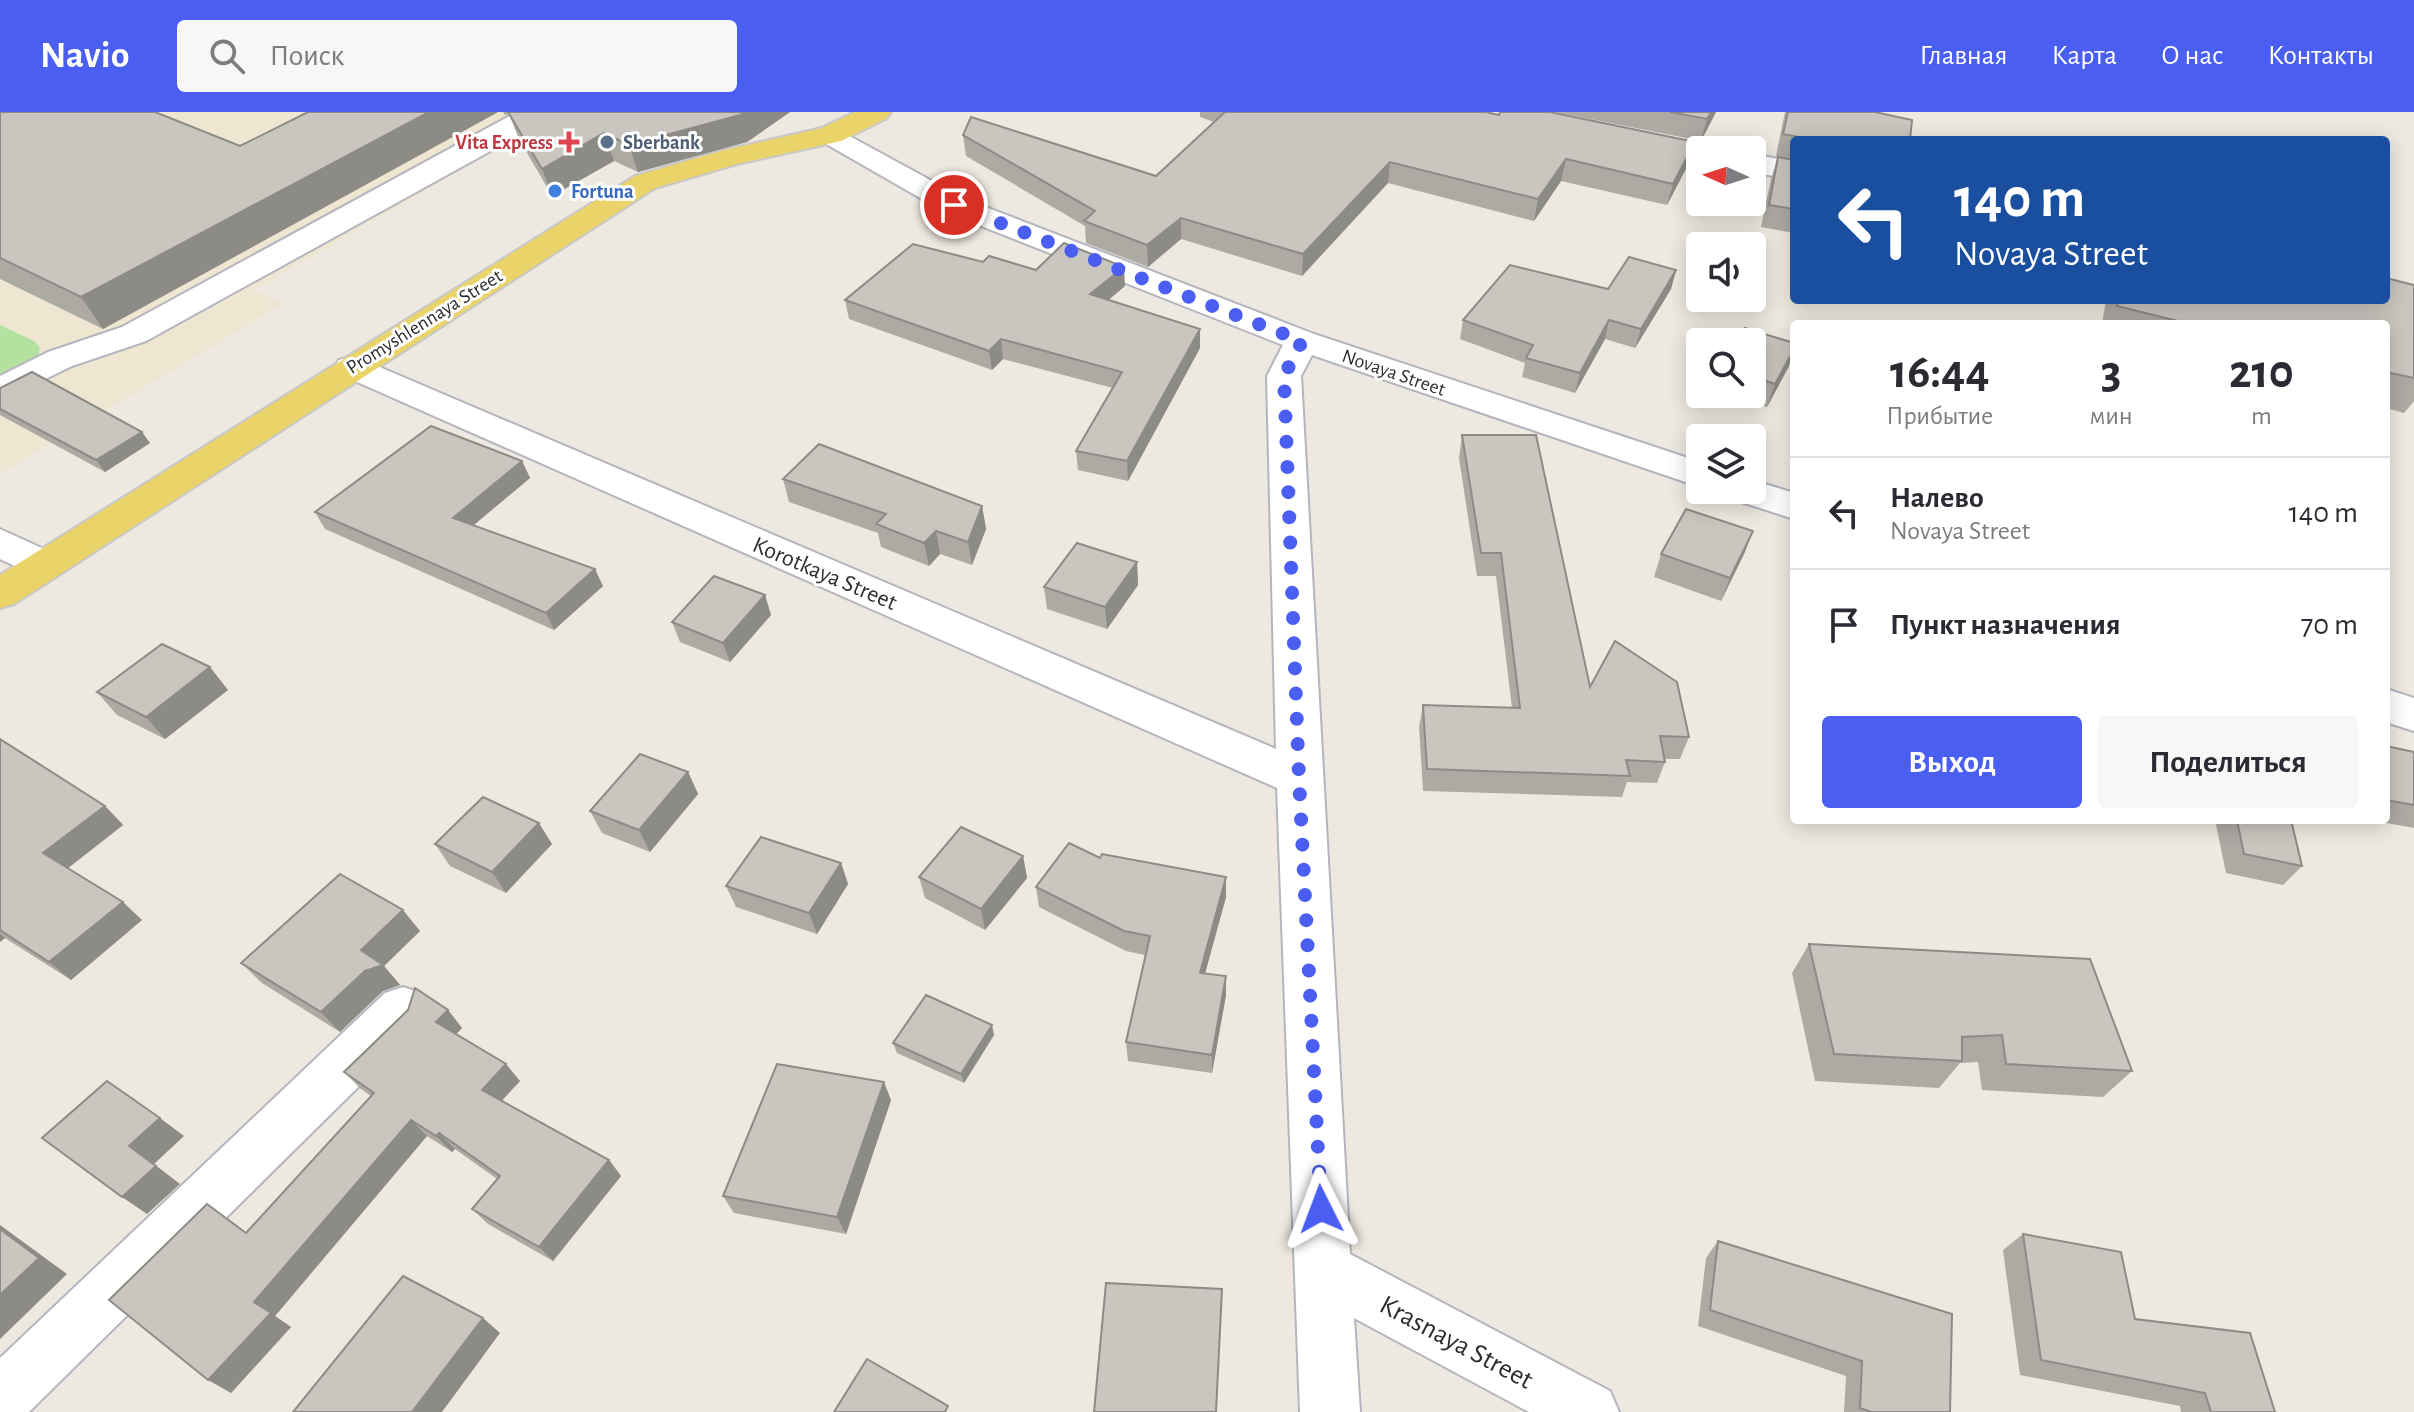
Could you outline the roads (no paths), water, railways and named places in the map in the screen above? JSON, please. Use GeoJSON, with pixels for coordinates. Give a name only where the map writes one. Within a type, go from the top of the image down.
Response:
{"type":"FeatureCollection","features":[{"type":"Feature","properties":{"kind":"main road","name":"Promyshlennaya Street"},"geometry":{"type":"LineString","coordinates":[[0,594],[645,182],[731,157],[831,135],[877,112]]}},
{"type":"Feature","properties":{"kind":"street"},"geometry":{"type":"LineString","coordinates":[[0,390],[60,359],[134,334],[524,121],[533,112]]}},
{"type":"Feature","properties":{"kind":"street","name":"Novaya Street"},"geometry":{"type":"LineString","coordinates":[[831,135],[954,205],[1302,341],[1686,470]]}},
{"type":"Feature","properties":{"kind":"street"},"geometry":{"type":"LineString","coordinates":[[1766,166],[1790,170]]}},
{"type":"Feature","properties":{"kind":"street"},"geometry":{"type":"LineString","coordinates":[[1302,341],[1284,376],[1299,778],[1330,1412]]}},
{"type":"Feature","properties":{"kind":"street","name":"Korotkaya Street"},"geometry":{"type":"LineString","coordinates":[[351,367],[1299,778]]}},
{"type":"Feature","properties":{"kind":"street"},"geometry":{"type":"LineString","coordinates":[[1766,497],[1790,505]]}},
{"type":"Feature","properties":{"kind":"street"},"geometry":{"type":"LineString","coordinates":[[0,542],[43,565]]}},
{"type":"Feature","properties":{"kind":"street"},"geometry":{"type":"LineString","coordinates":[[2390,706],[2414,715]]}},
{"type":"Feature","properties":{"kind":"street"},"geometry":{"type":"LineString","coordinates":[[0,1399],[403,1009]]}},
{"type":"Feature","properties":{"kind":"street","name":"Krasnaya Street"},"geometry":{"type":"LineString","coordinates":[[1325,1271],[1589,1412]]}},
{"type":"Feature","properties":{"kind":"place","name":"Vita Express"},"geometry":{"type":"Point","coordinates":[569,142]}},
{"type":"Feature","properties":{"kind":"place","name":"Sberbank"},"geometry":{"type":"Point","coordinates":[607,142]}},
{"type":"Feature","properties":{"kind":"place","name":"Fortuna"},"geometry":{"type":"Point","coordinates":[555,191]}}]}
